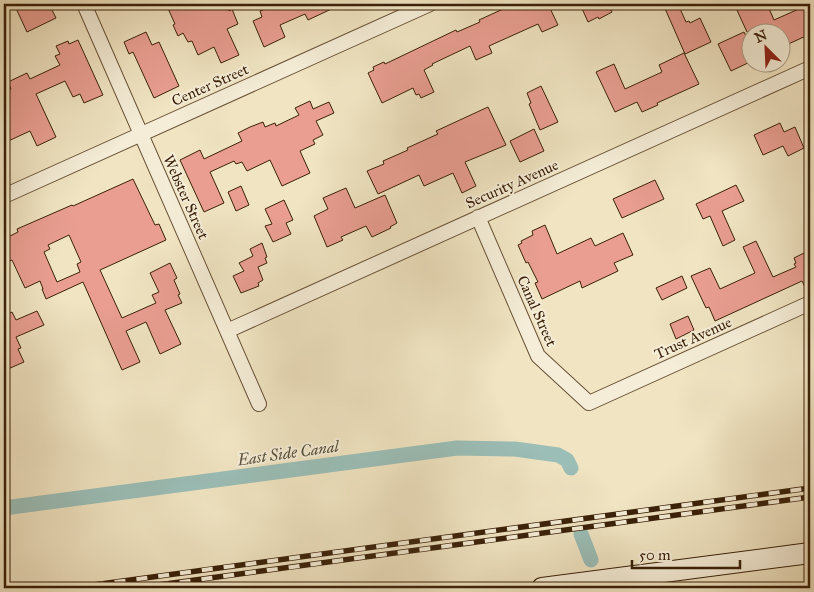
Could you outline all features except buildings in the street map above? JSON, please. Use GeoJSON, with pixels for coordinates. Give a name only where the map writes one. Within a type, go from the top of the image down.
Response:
{"type":"FeatureCollection","features":[{"type":"Feature","properties":{"kind":"main road"},"geometry":{"type":"LineString","coordinates":[[542,588],[810,553]]}},
{"type":"Feature","properties":{"kind":"street","name":"Webster Street"},"geometry":{"type":"LineString","coordinates":[[84,4],[259,404]]}},
{"type":"Feature","properties":{"kind":"street","name":"Center Street"},"geometry":{"type":"LineString","coordinates":[[4,196],[430,4]]}},
{"type":"Feature","properties":{"kind":"street","name":"Security Avenue"},"geometry":{"type":"LineString","coordinates":[[227,331],[810,68]]}},
{"type":"Feature","properties":{"kind":"street","name":"Canal Street"},"geometry":{"type":"LineString","coordinates":[[478,217],[538,356],[589,403]]}},
{"type":"Feature","properties":{"kind":"street","name":"Trust Avenue"},"geometry":{"type":"LineString","coordinates":[[589,403],[810,303]]}},
{"type":"Feature","properties":{"kind":"waterway","name":"East Side Canal"},"geometry":{"type":"LineString","coordinates":[[4,508],[457,448],[515,449],[558,455],[567,460],[571,468]]}},
{"type":"Feature","properties":{"kind":"waterway","name":"East Side Canal"},"geometry":{"type":"LineString","coordinates":[[581,534],[591,560]]}},
{"type":"Feature","properties":{"kind":"railway"},"geometry":{"type":"LineString","coordinates":[[71,588],[810,488]]}},
{"type":"Feature","properties":{"kind":"railway"},"geometry":{"type":"LineString","coordinates":[[136,588],[810,497]]}}]}
